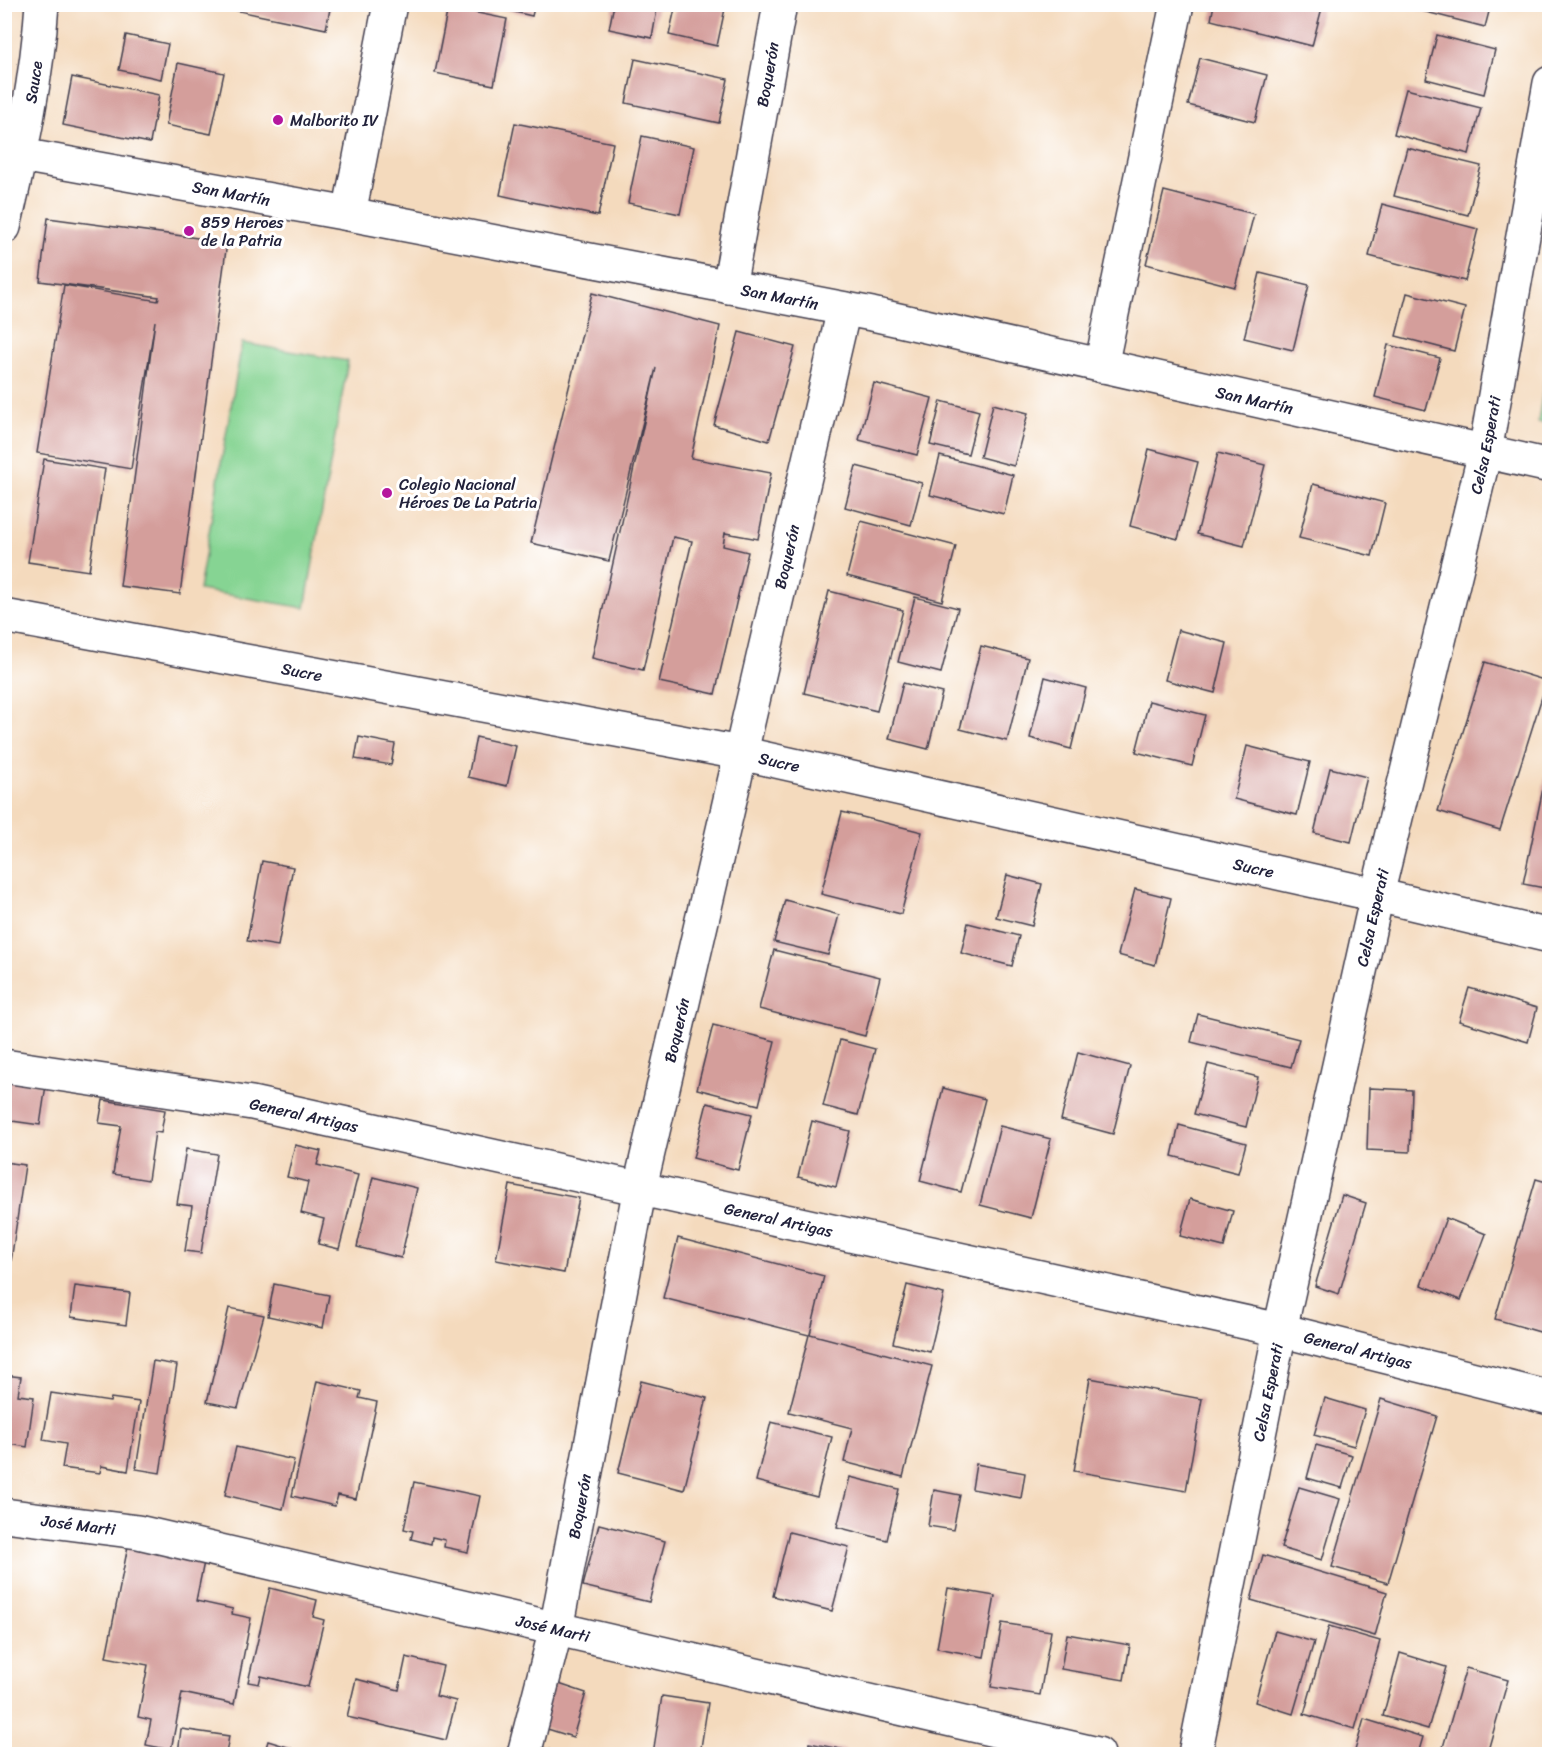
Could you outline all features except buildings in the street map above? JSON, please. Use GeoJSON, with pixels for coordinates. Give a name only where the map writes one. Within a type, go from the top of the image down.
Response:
{"type":"FeatureCollection","features":[{"type":"Feature","properties":{"kind":"street","name":"Sauce"},"geometry":{"type":"LineString","coordinates":[[4,227],[13,153],[39,46],[42,4]]}},
{"type":"Feature","properties":{"kind":"street"},"geometry":{"type":"LineString","coordinates":[[349,214],[390,4]]}},
{"type":"Feature","properties":{"kind":"street","name":"Boquerón"},"geometry":{"type":"LineString","coordinates":[[729,287],[780,4]]}},
{"type":"Feature","properties":{"kind":"street"},"geometry":{"type":"LineString","coordinates":[[1101,366],[1177,4]]}},
{"type":"Feature","properties":{"kind":"street","name":"Celsa Esperati"},"geometry":{"type":"LineString","coordinates":[[1195,1755],[1281,1330],[1377,895],[1485,452],[1542,165],[1550,82]]}},
{"type":"Feature","properties":{"kind":"street","name":"San Martín"},"geometry":{"type":"LineString","coordinates":[[13,153],[349,214],[844,309],[1550,466]]}},
{"type":"Feature","properties":{"kind":"street","name":"Boquerón"},"geometry":{"type":"LineString","coordinates":[[524,1755],[556,1629],[640,1188],[844,309]]}},
{"type":"Feature","properties":{"kind":"street","name":"Sucre"},"geometry":{"type":"LineString","coordinates":[[4,616],[740,753],[1377,895],[1550,936]]}},
{"type":"Feature","properties":{"kind":"street","name":"General Artigas"},"geometry":{"type":"LineString","coordinates":[[4,1066],[252,1102],[1281,1330],[1550,1398]]}},
{"type":"Feature","properties":{"kind":"street","name":"José Marti"},"geometry":{"type":"LineString","coordinates":[[4,1515],[138,1532],[1098,1755]]}},
{"type":"Feature","properties":{"kind":"green space"},"geometry":{"type":"Polygon","coordinates":[[[242,343],[348,361],[305,608],[199,590],[242,343]]]}},
{"type":"Feature","properties":{"kind":"green space"},"geometry":{"type":"Polygon","coordinates":[[[1549,353],[1550,425],[1538,422],[1549,353]]]}},
{"type":"Feature","properties":{"kind":"place","name":"Malborito IV"},"geometry":{"type":"Point","coordinates":[278,120]}},
{"type":"Feature","properties":{"kind":"place","name":"859 Heroes de la Patria"},"geometry":{"type":"Point","coordinates":[189,231]}},
{"type":"Feature","properties":{"kind":"place","name":"Colegio Nacional Héroes De La Patria"},"geometry":{"type":"Point","coordinates":[387,493]}}]}
